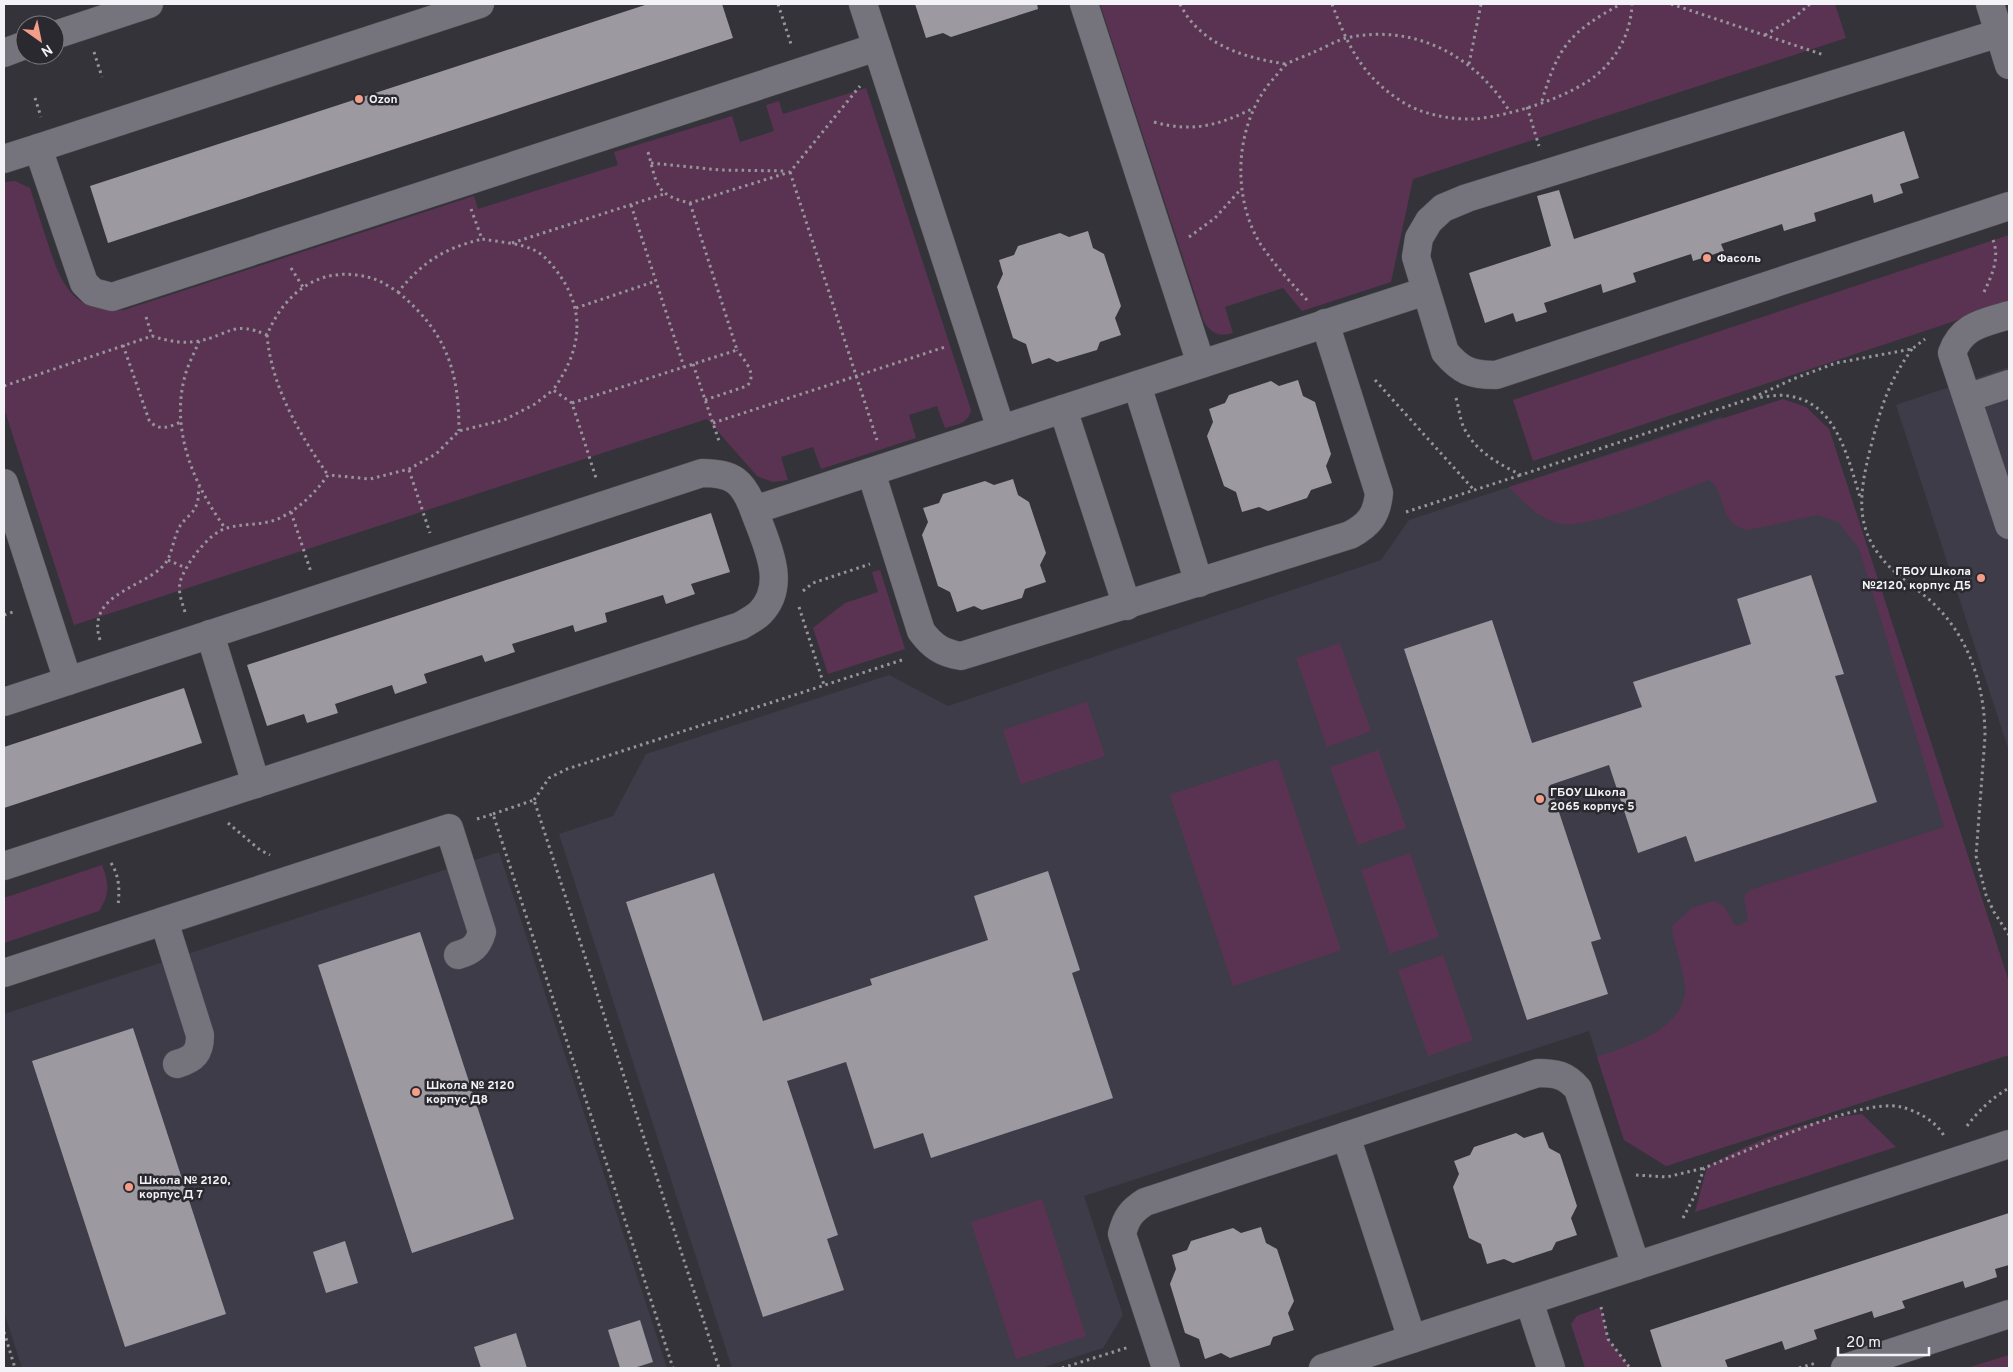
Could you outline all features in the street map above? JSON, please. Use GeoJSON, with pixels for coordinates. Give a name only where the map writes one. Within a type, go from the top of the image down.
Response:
{"type":"FeatureCollection","features":[{"type":"Feature","properties":{"kind":"street"},"geometry":{"type":"LineString","coordinates":[[65,32],[149,4]]}},
{"type":"Feature","properties":{"kind":"street"},"geometry":{"type":"LineString","coordinates":[[4,159],[480,4]]}},
{"type":"Feature","properties":{"kind":"street"},"geometry":{"type":"LineString","coordinates":[[863,4],[1001,429]]}},
{"type":"Feature","properties":{"kind":"street"},"geometry":{"type":"LineString","coordinates":[[1084,4],[1201,364]]}},
{"type":"Feature","properties":{"kind":"street"},"geometry":{"type":"LineString","coordinates":[[1990,4],[2004,32],[2009,66]]}},
{"type":"Feature","properties":{"kind":"street"},"geometry":{"type":"LineString","coordinates":[[1997,210],[1496,375],[1477,375],[1455,364],[1445,352],[1416,257],[1419,238],[1429,221],[1443,208],[1548,173],[2004,32]]}},
{"type":"Feature","properties":{"kind":"street"},"geometry":{"type":"LineString","coordinates":[[38,148],[82,278],[93,292],[112,297],[800,72],[879,54]]}},
{"type":"Feature","properties":{"kind":"street"},"geometry":{"type":"LineString","coordinates":[[754,510],[1426,291]]}},
{"type":"Feature","properties":{"kind":"street"},"geometry":{"type":"LineString","coordinates":[[2009,315],[1971,328],[1961,335],[1952,353],[2009,525]]}},
{"type":"Feature","properties":{"kind":"street"},"geometry":{"type":"LineString","coordinates":[[878,469],[897,556],[921,631],[936,648],[948,654],[961,656],[979,653],[1350,535],[1368,525],[1377,507],[1378,493],[1327,323]]}},
{"type":"Feature","properties":{"kind":"street"},"geometry":{"type":"LineString","coordinates":[[1967,398],[2009,384]]}},
{"type":"Feature","properties":{"kind":"street"},"geometry":{"type":"LineString","coordinates":[[1137,385],[1199,583]]}},
{"type":"Feature","properties":{"kind":"street"},"geometry":{"type":"LineString","coordinates":[[1063,409],[1127,606]]}},
{"type":"Feature","properties":{"kind":"street"},"geometry":{"type":"LineString","coordinates":[[4,702],[702,473],[719,473],[740,484],[747,491],[772,560],[775,576],[773,591],[760,614],[740,626],[4,866]]}},
{"type":"Feature","properties":{"kind":"street"},"geometry":{"type":"LineString","coordinates":[[4,483],[68,680]]}},
{"type":"Feature","properties":{"kind":"street"},"geometry":{"type":"LineString","coordinates":[[210,634],[256,784]]}},
{"type":"Feature","properties":{"kind":"street"},"geometry":{"type":"LineString","coordinates":[[4,973],[450,828],[482,932],[479,943],[470,952],[458,955]]}},
{"type":"Feature","properties":{"kind":"street"},"geometry":{"type":"LineString","coordinates":[[164,922],[200,1035],[197,1054],[191,1060],[177,1064]]}},
{"type":"Feature","properties":{"kind":"street"},"geometry":{"type":"LineString","coordinates":[[1166,1368],[1122,1234],[1125,1220],[1131,1211],[1145,1202],[1538,1073],[1559,1074],[1572,1081],[1578,1089],[1636,1266]]}},
{"type":"Feature","properties":{"kind":"street"},"geometry":{"type":"LineString","coordinates":[[1346,1136],[1412,1340]]}},
{"type":"Feature","properties":{"kind":"street"},"geometry":{"type":"LineString","coordinates":[[1323,1368],[2009,1144]]}},
{"type":"Feature","properties":{"kind":"street"},"geometry":{"type":"LineString","coordinates":[[1529,1301],[1550,1368]]}},
{"type":"Feature","properties":{"kind":"street"},"geometry":{"type":"LineString","coordinates":[[1845,1368],[2009,1314]]}},
{"type":"Feature","properties":{"kind":"path"},"geometry":{"type":"LineString","coordinates":[[778,4],[800,72]]}},
{"type":"Feature","properties":{"kind":"path"},"geometry":{"type":"LineString","coordinates":[[1180,4],[1198,28],[1215,42],[1237,54],[1286,64]]}},
{"type":"Feature","properties":{"kind":"path"},"geometry":{"type":"LineString","coordinates":[[1332,4],[1355,58],[1377,84],[1402,102],[1441,117],[1474,119],[1510,112],[1541,102],[1586,82],[1600,72],[1616,55],[1626,38],[1632,4]]}},
{"type":"Feature","properties":{"kind":"path"},"geometry":{"type":"LineString","coordinates":[[1469,64],[1481,4]]}},
{"type":"Feature","properties":{"kind":"path"},"geometry":{"type":"LineString","coordinates":[[1541,102],[1554,62],[1563,47],[1580,28],[1621,4]]}},
{"type":"Feature","properties":{"kind":"path"},"geometry":{"type":"LineString","coordinates":[[1671,4],[1829,56]]}},
{"type":"Feature","properties":{"kind":"path"},"geometry":{"type":"LineString","coordinates":[[1765,35],[1795,17],[1810,4]]}},
{"type":"Feature","properties":{"kind":"path"},"geometry":{"type":"LineString","coordinates":[[1327,323],[1261,244],[1247,213],[1240,167],[1246,130],[1254,108],[1266,86],[1286,64],[1345,38],[1378,35],[1402,37],[1434,45],[1469,64],[1487,80],[1510,112]]}},
{"type":"Feature","properties":{"kind":"path"},"geometry":{"type":"LineString","coordinates":[[655,175],[664,194],[674,200],[690,203],[790,172],[879,54]]}},
{"type":"Feature","properties":{"kind":"path"},"geometry":{"type":"LineString","coordinates":[[1527,107],[1548,173]]}},
{"type":"Feature","properties":{"kind":"path"},"geometry":{"type":"LineString","coordinates":[[1118,109],[1170,127],[1196,128],[1226,122],[1254,108]]}},
{"type":"Feature","properties":{"kind":"path"},"geometry":{"type":"LineString","coordinates":[[651,163],[720,170],[790,172]]}},
{"type":"Feature","properties":{"kind":"path"},"geometry":{"type":"LineString","coordinates":[[790,172],[856,376],[878,469]]}},
{"type":"Feature","properties":{"kind":"path"},"geometry":{"type":"LineString","coordinates":[[462,183],[482,239]]}},
{"type":"Feature","properties":{"kind":"path"},"geometry":{"type":"LineString","coordinates":[[1163,249],[1198,232],[1215,218],[1242,188]]}},
{"type":"Feature","properties":{"kind":"path"},"geometry":{"type":"LineString","coordinates":[[511,244],[664,194]]}},
{"type":"Feature","properties":{"kind":"path"},"geometry":{"type":"LineString","coordinates":[[690,203],[737,350],[752,373],[750,382],[742,388],[705,400]]}},
{"type":"Feature","properties":{"kind":"path"},"geometry":{"type":"LineString","coordinates":[[631,205],[684,367]]}},
{"type":"Feature","properties":{"kind":"path"},"geometry":{"type":"LineString","coordinates":[[1978,299],[1992,276],[1996,261],[1997,210]]}},
{"type":"Feature","properties":{"kind":"path"},"geometry":{"type":"LineString","coordinates":[[328,475],[370,479],[409,469],[436,454],[459,431],[504,420],[535,404],[553,390],[566,372],[575,348],[578,331],[570,290],[553,266],[535,250],[482,239],[454,247],[432,258],[414,273],[398,292]]}},
{"type":"Feature","properties":{"kind":"path"},"geometry":{"type":"LineString","coordinates":[[293,273],[303,287]]}},
{"type":"Feature","properties":{"kind":"path"},"geometry":{"type":"LineString","coordinates":[[328,475],[297,425],[281,391],[268,356],[267,335],[283,304],[303,287],[321,278],[338,274],[371,278],[398,292],[421,311],[436,332],[450,362],[459,402],[459,431]]}},
{"type":"Feature","properties":{"kind":"path"},"geometry":{"type":"LineString","coordinates":[[575,308],[656,281]]}},
{"type":"Feature","properties":{"kind":"path"},"geometry":{"type":"LineString","coordinates":[[4,386],[152,336],[171,341],[199,341],[225,330],[240,328],[256,330],[267,335]]}},
{"type":"Feature","properties":{"kind":"path"},"geometry":{"type":"LineString","coordinates":[[694,364],[713,423],[972,338]]}},
{"type":"Feature","properties":{"kind":"path"},"geometry":{"type":"LineString","coordinates":[[1860,498],[1881,407],[1895,374],[1912,349],[1927,338]]}},
{"type":"Feature","properties":{"kind":"path"},"geometry":{"type":"LineString","coordinates":[[199,341],[185,377],[181,422],[189,463],[199,486],[225,528]]}},
{"type":"Feature","properties":{"kind":"path"},"geometry":{"type":"LineString","coordinates":[[123,345],[149,420],[155,426],[163,428],[181,422]]}},
{"type":"Feature","properties":{"kind":"path"},"geometry":{"type":"LineString","coordinates":[[1368,525],[1752,398],[1793,379],[1836,363],[1912,349]]}},
{"type":"Feature","properties":{"kind":"path"},"geometry":{"type":"LineString","coordinates":[[572,403],[737,350]]}},
{"type":"Feature","properties":{"kind":"path"},"geometry":{"type":"LineString","coordinates":[[1455,364],[1456,397],[1464,428],[1479,449],[1501,464],[1521,474]]}},
{"type":"Feature","properties":{"kind":"path"},"geometry":{"type":"LineString","coordinates":[[1370,374],[1474,490]]}},
{"type":"Feature","properties":{"kind":"path"},"geometry":{"type":"LineString","coordinates":[[553,390],[572,403],[605,505]]}},
{"type":"Feature","properties":{"kind":"path"},"geometry":{"type":"LineString","coordinates":[[1752,398],[1788,396],[1815,407],[1835,428],[1860,498],[1864,526],[1872,544],[1894,572],[1936,606],[1957,632],[1969,653],[1977,675],[1985,719],[1976,856],[1986,895],[2009,935]]}},
{"type":"Feature","properties":{"kind":"path"},"geometry":{"type":"LineString","coordinates":[[409,469],[439,559]]}},
{"type":"Feature","properties":{"kind":"path"},"geometry":{"type":"LineString","coordinates":[[180,595],[180,583],[186,568],[205,543],[225,528],[259,524],[291,512],[307,501],[328,475]]}},
{"type":"Feature","properties":{"kind":"path"},"geometry":{"type":"LineString","coordinates":[[110,667],[97,629],[104,608],[116,595],[146,580],[162,568],[168,560],[180,526],[196,506],[199,486]]}},
{"type":"Feature","properties":{"kind":"path"},"geometry":{"type":"LineString","coordinates":[[291,512],[319,598]]}},
{"type":"Feature","properties":{"kind":"path"},"geometry":{"type":"LineString","coordinates":[[800,596],[803,590],[812,583],[897,556]]}},
{"type":"Feature","properties":{"kind":"path"},"geometry":{"type":"LineString","coordinates":[[168,560],[186,568]]}},
{"type":"Feature","properties":{"kind":"path"},"geometry":{"type":"LineString","coordinates":[[800,601],[799,606],[824,685]]}},
{"type":"Feature","properties":{"kind":"path"},"geometry":{"type":"LineString","coordinates":[[450,828],[534,800],[549,778],[558,773],[936,648]]}},
{"type":"Feature","properties":{"kind":"path"},"geometry":{"type":"LineString","coordinates":[[206,800],[235,830],[260,850],[306,874]]}},
{"type":"Feature","properties":{"kind":"path"},"geometry":{"type":"LineString","coordinates":[[534,800],[719,1368]]}},
{"type":"Feature","properties":{"kind":"path"},"geometry":{"type":"LineString","coordinates":[[492,814],[673,1368]]}},
{"type":"Feature","properties":{"kind":"path"},"geometry":{"type":"LineString","coordinates":[[96,836],[116,871],[120,893],[117,911],[105,940]]}},
{"type":"Feature","properties":{"kind":"path"},"geometry":{"type":"LineString","coordinates":[[1963,1131],[1975,1115],[2009,1088]]}},
{"type":"Feature","properties":{"kind":"path"},"geometry":{"type":"LineString","coordinates":[[1602,1162],[1640,1176],[1667,1177],[1704,1168],[1841,1114],[1868,1108],[1900,1106],[1925,1116],[1942,1132],[1947,1141]]}},
{"type":"Feature","properties":{"kind":"path"},"geometry":{"type":"LineString","coordinates":[[1680,1222],[1695,1195],[1704,1168]]}},
{"type":"Feature","properties":{"kind":"path"},"geometry":{"type":"LineString","coordinates":[[1603,1297],[1602,1316],[1608,1339],[1630,1368]]}},
{"type":"Feature","properties":{"kind":"path"},"geometry":{"type":"LineString","coordinates":[[4,1332],[16,1368]]}},
{"type":"Feature","properties":{"kind":"path"},"geometry":{"type":"LineString","coordinates":[[1062,1368],[1156,1338]]}},
{"type":"Feature","properties":{"kind":"shaded area"},"geometry":{"type":"Polygon","coordinates":[[[1100,4],[1835,4],[1846,38],[1413,179],[1391,282],[1302,311],[1283,288],[1225,307],[1233,333],[1224,335],[1213,332],[1204,322],[1100,4]]]}},
{"type":"Feature","properties":{"kind":"shaded area"},"geometry":{"type":"Polygon","coordinates":[[[866,88],[971,410],[965,421],[945,428],[937,406],[909,415],[916,438],[821,469],[813,447],[781,457],[788,480],[773,482],[757,476],[707,419],[74,625],[4,408],[4,182],[15,181],[30,188],[53,259],[65,285],[73,294],[82,302],[93,307],[107,310],[124,310],[474,196],[478,209],[618,165],[614,152],[732,116],[740,142],[774,131],[766,105],[779,101],[783,114],[866,88]]]}},
{"type":"Feature","properties":{"kind":"shaded area"},"geometry":{"type":"Polygon","coordinates":[[[2009,235],[2009,303],[1533,461],[1513,400],[2009,235]]]}},
{"type":"Feature","properties":{"kind":"shaded area","name":"ГБОУ Школа №2120, корпус Д5"},"geometry":{"type":"Polygon","coordinates":[[[2009,367],[2009,751],[1896,405],[2009,367]]]}},
{"type":"Feature","properties":{"kind":"shaded area"},"geometry":{"type":"Polygon","coordinates":[[[1783,399],[1806,407],[1829,429],[2009,982],[2009,1055],[1666,1166],[1624,1140],[1597,1057],[1650,1036],[1672,1019],[1680,1007],[1685,994],[1685,988],[1672,926],[1692,908],[1713,901],[1724,906],[1734,924],[1738,926],[1748,921],[1744,896],[1750,890],[1944,827],[1859,548],[1838,522],[1818,515],[1748,530],[1738,527],[1727,515],[1719,493],[1709,480],[1592,521],[1562,524],[1540,515],[1509,487],[1783,399]]]}},
{"type":"Feature","properties":{"kind":"shaded area"},"geometry":{"type":"Polygon","coordinates":[[[1721,417],[1767,449],[1829,429],[2009,982],[2009,1055],[1666,1166],[1624,1140],[1589,1031],[1084,1196],[1123,1315],[1103,1348],[1041,1368],[732,1368],[559,834],[613,816],[646,754],[889,675],[948,706],[1381,560],[1409,520],[1721,417]]]}},
{"type":"Feature","properties":{"kind":"shaded area"},"geometry":{"type":"Polygon","coordinates":[[[880,570],[905,649],[828,674],[813,628],[845,603],[878,592],[872,572],[880,570]]]}},
{"type":"Feature","properties":{"kind":"shaded area"},"geometry":{"type":"Polygon","coordinates":[[[1340,643],[1371,731],[1327,747],[1296,658],[1340,643]]]}},
{"type":"Feature","properties":{"kind":"shaded area"},"geometry":{"type":"Polygon","coordinates":[[[1087,702],[1105,756],[1021,784],[1003,730],[1087,702]]]}},
{"type":"Feature","properties":{"kind":"shaded area"},"geometry":{"type":"Polygon","coordinates":[[[1378,750],[1406,828],[1358,845],[1330,767],[1378,750]]]}},
{"type":"Feature","properties":{"kind":"shaded area"},"geometry":{"type":"Polygon","coordinates":[[[1278,759],[1341,950],[1233,986],[1170,795],[1278,759]]]}},
{"type":"Feature","properties":{"kind":"shaded area"},"geometry":{"type":"Polygon","coordinates":[[[499,852],[667,1368],[22,1368],[4,1312],[4,1014],[499,852]]]}},
{"type":"Feature","properties":{"kind":"shaded area"},"geometry":{"type":"Polygon","coordinates":[[[1410,853],[1439,937],[1390,954],[1361,870],[1410,853]]]}},
{"type":"Feature","properties":{"kind":"shaded area"},"geometry":{"type":"Polygon","coordinates":[[[102,865],[106,878],[107,894],[99,911],[4,943],[4,898],[102,865]]]}},
{"type":"Feature","properties":{"kind":"shaded area"},"geometry":{"type":"Polygon","coordinates":[[[1443,955],[1473,1040],[1428,1056],[1398,970],[1443,955]]]}},
{"type":"Feature","properties":{"kind":"shaded area"},"geometry":{"type":"Polygon","coordinates":[[[1862,1114],[1896,1147],[1695,1212],[1707,1167],[1744,1148],[1782,1132],[1821,1121],[1862,1114]]]}},
{"type":"Feature","properties":{"kind":"shaded area"},"geometry":{"type":"Polygon","coordinates":[[[1042,1199],[1086,1336],[1016,1359],[971,1222],[1042,1199]]]}},
{"type":"Feature","properties":{"kind":"shaded area"},"geometry":{"type":"Polygon","coordinates":[[[1601,1307],[1608,1339],[1630,1368],[1585,1368],[1571,1324],[1577,1316],[1601,1307]]]}},
{"type":"Feature","properties":{"kind":"shaded area"},"geometry":{"type":"Polygon","coordinates":[[[2009,1355],[2009,1368],[1967,1368],[2009,1355]]]}},
{"type":"Feature","properties":{"kind":"building"},"geometry":{"type":"Polygon","coordinates":[[[648,4],[722,4],[733,38],[108,243],[90,186],[648,4]]]}},
{"type":"Feature","properties":{"kind":"building"},"geometry":{"type":"Polygon","coordinates":[[[915,4],[1037,4],[1038,9],[951,37],[943,33],[926,38],[915,4]]]}},
{"type":"Feature","properties":{"kind":"building"},"geometry":{"type":"Polygon","coordinates":[[[1904,131],[1919,178],[1900,184],[1903,193],[1874,203],[1872,194],[1814,213],[1816,221],[1784,231],[1782,224],[1721,244],[1724,251],[1693,261],[1691,254],[1633,273],[1636,282],[1603,293],[1601,284],[1544,303],[1547,312],[1516,322],[1513,313],[1485,323],[1469,273],[1551,246],[1537,196],[1559,190],[1574,239],[1904,131]]]}},
{"type":"Feature","properties":{"kind":"building"},"geometry":{"type":"Polygon","coordinates":[[[1088,231],[1093,248],[1104,254],[1121,306],[1115,318],[1121,335],[1100,342],[1097,350],[1057,362],[1049,358],[1032,364],[1026,344],[1013,338],[997,287],[1003,274],[999,260],[1014,255],[1018,246],[1060,233],[1069,237],[1088,231]]]}},
{"type":"Feature","properties":{"kind":"building"},"geometry":{"type":"Polygon","coordinates":[[[1298,380],[1303,396],[1315,402],[1331,454],[1326,466],[1332,483],[1311,490],[1307,498],[1268,511],[1259,507],[1242,512],[1236,492],[1224,486],[1207,436],[1213,422],[1209,409],[1225,403],[1229,395],[1271,381],[1279,386],[1298,380]]]}},
{"type":"Feature","properties":{"kind":"building"},"geometry":{"type":"Polygon","coordinates":[[[1013,479],[1018,495],[1029,502],[1046,553],[1040,565],[1046,582],[1025,589],[1022,598],[982,610],[974,606],[957,612],[950,592],[938,586],[922,535],[928,522],[923,508],[939,503],[943,494],[985,481],[994,485],[1013,479]]]}},
{"type":"Feature","properties":{"kind":"building"},"geometry":{"type":"Polygon","coordinates":[[[711,513],[730,572],[691,584],[695,594],[666,604],[663,595],[605,613],[607,622],[575,632],[573,625],[512,644],[515,652],[485,662],[482,655],[424,674],[427,683],[395,694],[392,685],[335,704],[338,713],[307,723],[304,714],[267,726],[247,665],[711,513]]]}},
{"type":"Feature","properties":{"kind":"building"},"geometry":{"type":"Polygon","coordinates":[[[1811,575],[1844,674],[1835,676],[1877,802],[1695,862],[1686,836],[1638,853],[1609,765],[1550,785],[1601,939],[1591,942],[1608,994],[1527,1020],[1404,649],[1492,620],[1532,743],[1642,707],[1633,682],[1751,644],[1737,599],[1811,575]]]}},
{"type":"Feature","properties":{"kind":"building"},"geometry":{"type":"Polygon","coordinates":[[[184,688],[202,743],[4,808],[4,747],[184,688]]]}},
{"type":"Feature","properties":{"kind":"building"},"geometry":{"type":"Polygon","coordinates":[[[1048,871],[1080,970],[1072,973],[1113,1098],[931,1158],[923,1133],[874,1149],[846,1062],[787,1081],[838,1235],[827,1239],[844,1290],[763,1317],[626,902],[714,873],[763,1021],[872,985],[870,979],[988,940],[974,896],[1048,871]]]}},
{"type":"Feature","properties":{"kind":"building","name":"Школа № 2120 корпус Д8"},"geometry":{"type":"Polygon","coordinates":[[[420,932],[514,1219],[412,1253],[318,965],[420,932]]]}},
{"type":"Feature","properties":{"kind":"building","name":"Школа № 2120, корпус Д 7"},"geometry":{"type":"Polygon","coordinates":[[[133,1028],[226,1314],[125,1347],[32,1061],[133,1028]]]}},
{"type":"Feature","properties":{"kind":"building"},"geometry":{"type":"Polygon","coordinates":[[[1543,1132],[1549,1148],[1560,1154],[1577,1206],[1571,1218],[1577,1235],[1556,1242],[1552,1250],[1513,1263],[1504,1259],[1487,1264],[1481,1244],[1469,1238],[1453,1187],[1459,1174],[1454,1161],[1470,1155],[1474,1147],[1516,1133],[1524,1138],[1543,1132]]]}},
{"type":"Feature","properties":{"kind":"building"},"geometry":{"type":"Polygon","coordinates":[[[2009,1213],[2009,1265],[1995,1269],[1997,1277],[1965,1288],[1963,1281],[1902,1301],[1905,1308],[1874,1318],[1872,1311],[1814,1330],[1817,1339],[1785,1350],[1782,1341],[1725,1360],[1728,1368],[1662,1368],[1650,1330],[2009,1213]]]}},
{"type":"Feature","properties":{"kind":"building"},"geometry":{"type":"Polygon","coordinates":[[[1261,1227],[1266,1243],[1277,1249],[1294,1301],[1288,1313],[1294,1330],[1273,1337],[1270,1345],[1230,1358],[1221,1353],[1205,1359],[1199,1339],[1185,1333],[1170,1284],[1176,1269],[1172,1255],[1187,1250],[1191,1241],[1233,1228],[1241,1233],[1261,1227]]]}},
{"type":"Feature","properties":{"kind":"building"},"geometry":{"type":"Polygon","coordinates":[[[345,1241],[358,1283],[326,1293],[313,1252],[345,1241]]]}},
{"type":"Feature","properties":{"kind":"building"},"geometry":{"type":"Polygon","coordinates":[[[640,1320],[653,1362],[634,1368],[620,1368],[608,1330],[640,1320]]]}},
{"type":"Feature","properties":{"kind":"building"},"geometry":{"type":"Polygon","coordinates":[[[516,1333],[527,1368],[481,1368],[474,1347],[516,1333]]]}},
{"type":"Feature","properties":{"kind":"place","name":"Ozon"},"geometry":{"type":"Point","coordinates":[359,99]}},
{"type":"Feature","properties":{"kind":"place","name":"Фасоль"},"geometry":{"type":"Point","coordinates":[1707,258]}},
{"type":"Feature","properties":{"kind":"place","name":"ГБОУ Школа №2120, корпус Д5"},"geometry":{"type":"Point","coordinates":[1981,578]}},
{"type":"Feature","properties":{"kind":"place","name":"ГБОУ Школа 2065 корпус 5"},"geometry":{"type":"Point","coordinates":[1540,799]}},
{"type":"Feature","properties":{"kind":"place","name":"Школа № 2120 корпус Д8"},"geometry":{"type":"Point","coordinates":[416,1092]}},
{"type":"Feature","properties":{"kind":"place","name":"Школа № 2120, корпус Д 7"},"geometry":{"type":"Point","coordinates":[129,1187]}}]}
